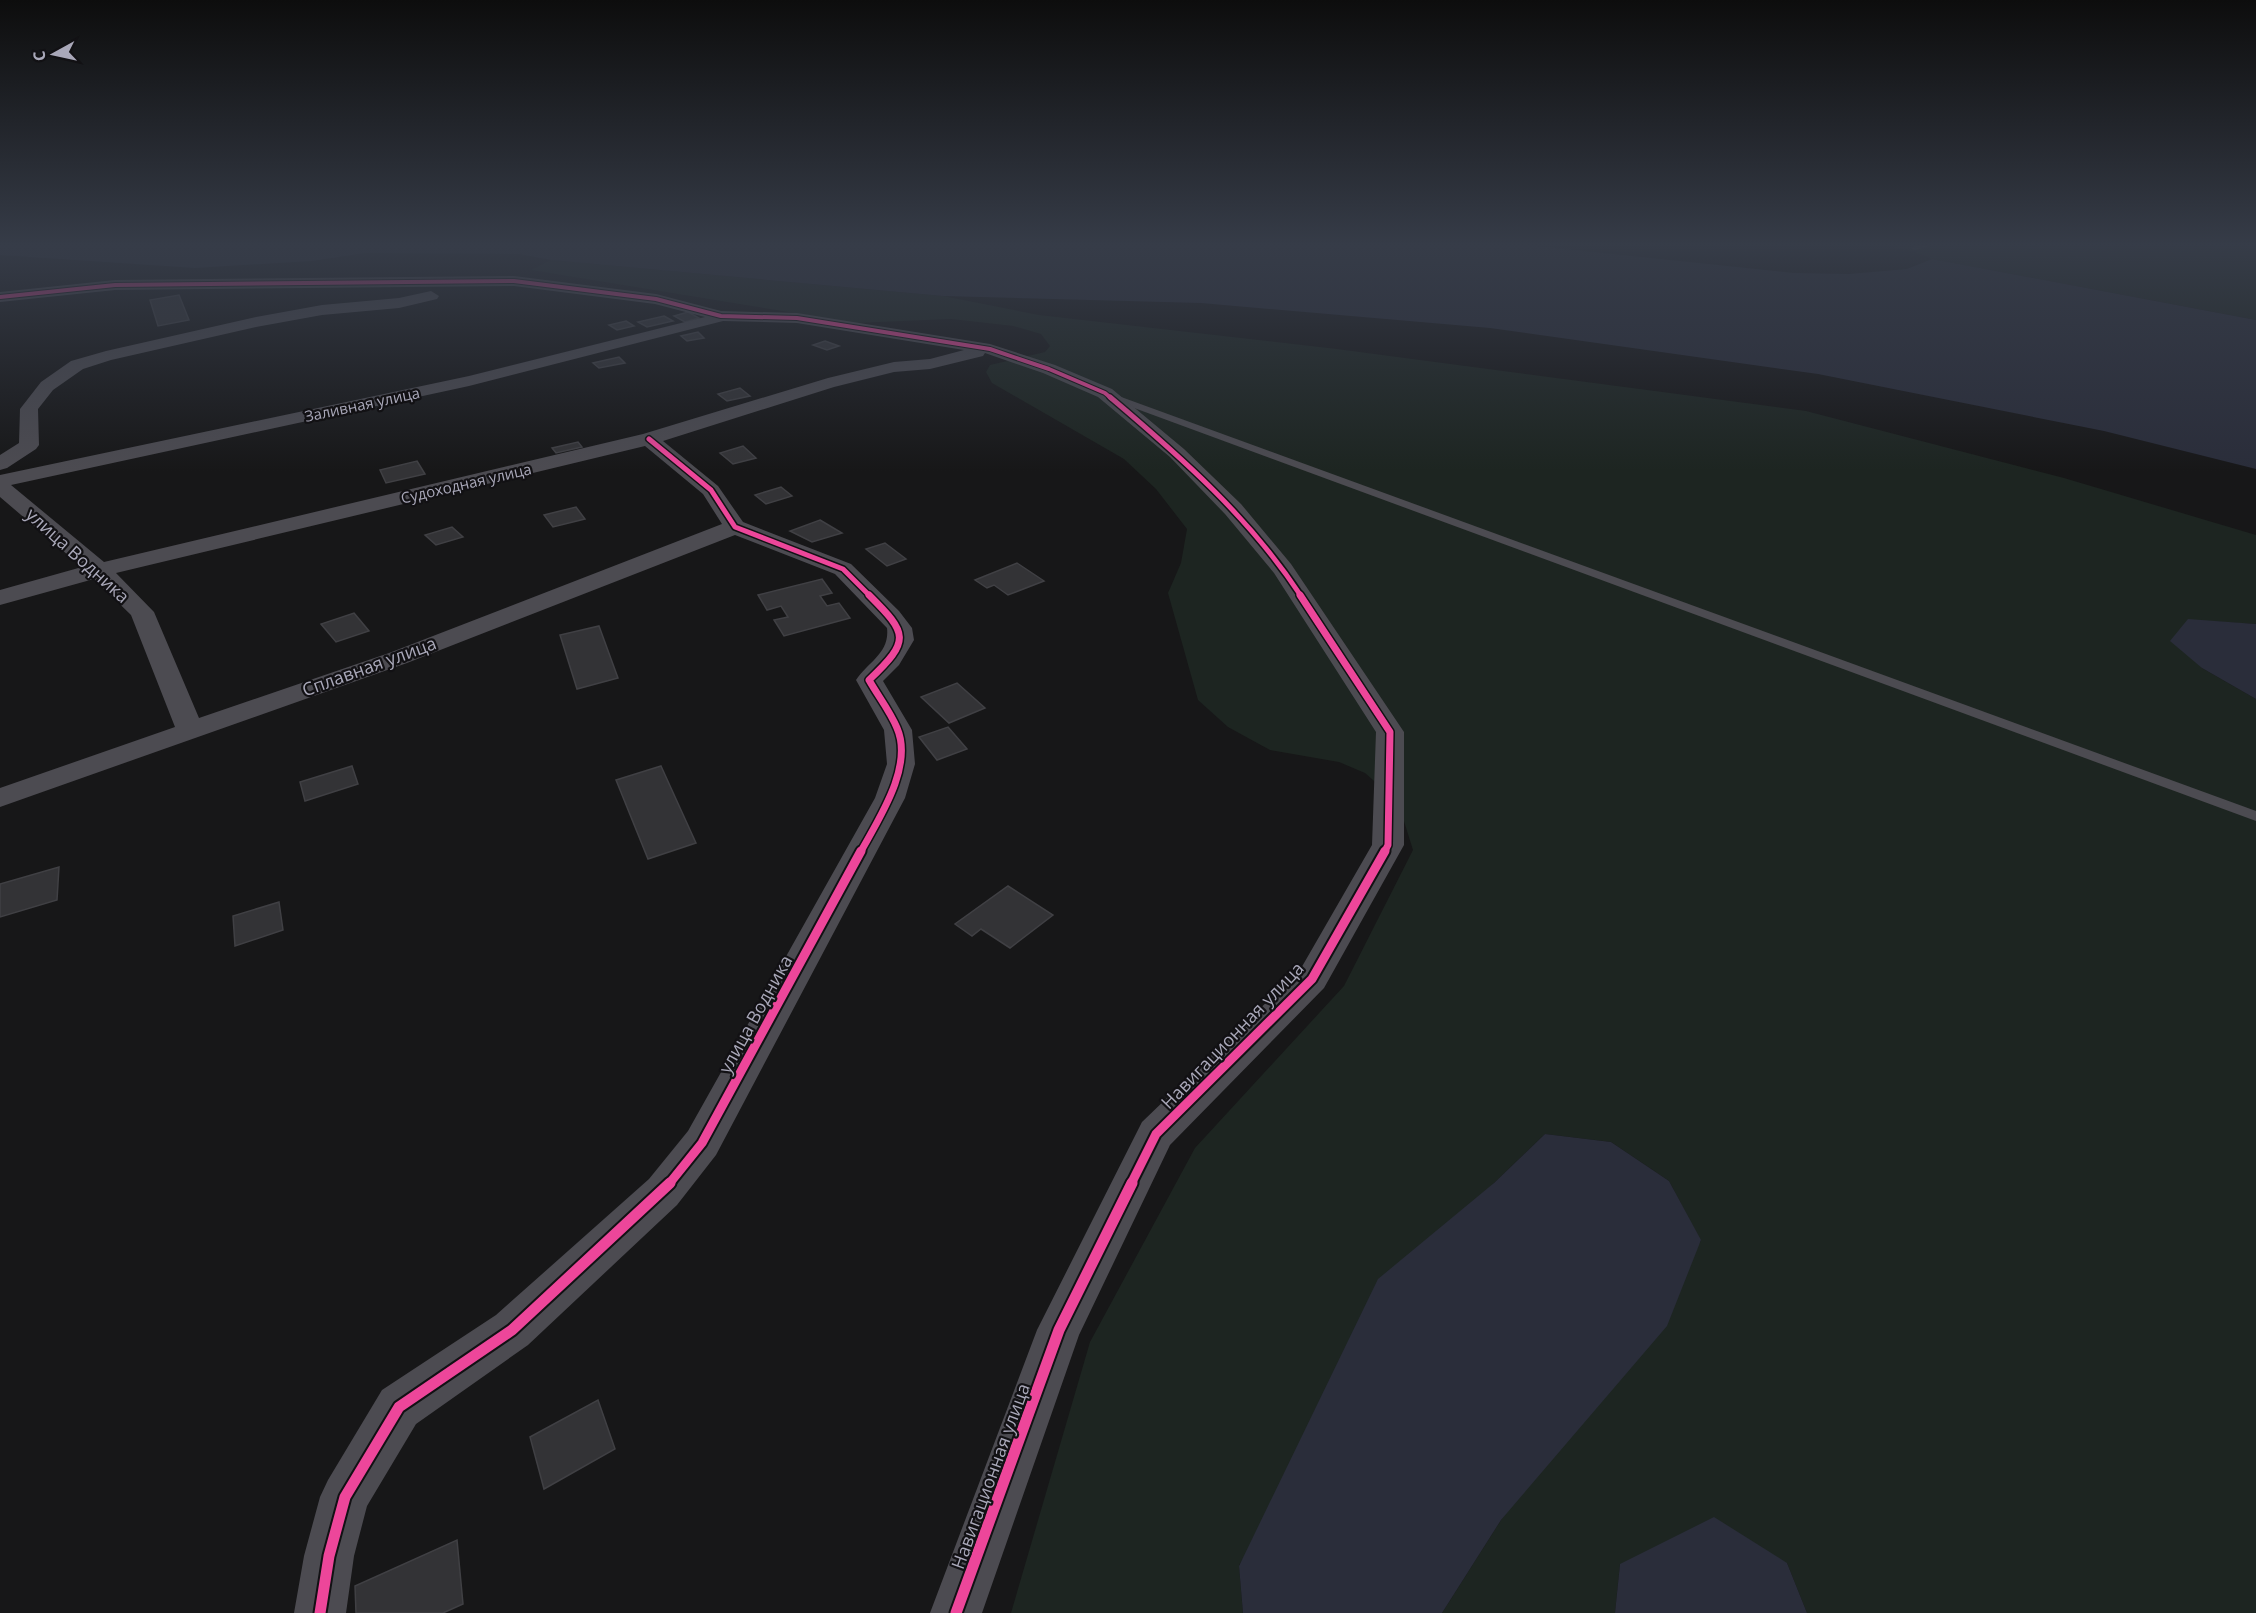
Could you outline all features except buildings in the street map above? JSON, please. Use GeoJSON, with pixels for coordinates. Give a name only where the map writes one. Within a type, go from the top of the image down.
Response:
{"type":"FeatureCollection","features":[{"type":"Feature","properties":{"kind":"street"},"geometry":{"type":"LineString","coordinates":[[0,464],[29,445],[29,409],[47,386],[77,365],[106,356],[265,320]]}},
{"type":"Feature","properties":{"kind":"street","name":"Заливная улица"},"geometry":{"type":"LineString","coordinates":[[0,481],[469,381],[711,320]]}},
{"type":"Feature","properties":{"kind":"street","name":"Навигационная улица"},"geometry":{"type":"LineString","coordinates":[[811,320],[990,349],[1049,369],[1105,393],[1177,453],[1233,509],[1283,569],[1390,732],[1388,845],[1312,979],[1156,1134],[1059,1330],[956,1613]]}},
{"type":"Feature","properties":{"kind":"street","name":"Судоходная улица"},"geometry":{"type":"LineString","coordinates":[[0,598],[99,570],[649,439],[828,383],[894,368],[930,364],[990,349]]}},
{"type":"Feature","properties":{"kind":"street"},"geometry":{"type":"LineString","coordinates":[[649,439],[711,489],[735,527]]}},
{"type":"Feature","properties":{"kind":"street","name":"улица Водника"},"geometry":{"type":"LineString","coordinates":[[0,486],[99,570],[142,612],[190,729]]}},
{"type":"Feature","properties":{"kind":"street","name":"Сплавная улица"},"geometry":{"type":"LineString","coordinates":[[0,798],[190,729],[398,658],[735,527]]}},
{"type":"Feature","properties":{"kind":"street","name":"улица Водника"},"geometry":{"type":"LineString","coordinates":[[320,1613],[329,1556],[345,1497],[399,1407],[512,1330],[663,1192],[702,1143],[890,798],[901,764],[898,730],[869,680],[890,660],[901,640],[899,628],[843,569],[735,527]]}},
{"type":"Feature","properties":{"kind":"lane"},"geometry":{"type":"LineString","coordinates":[[1105,393],[2256,816]]}},
{"type":"Feature","properties":{"kind":"shaded area"},"geometry":{"type":"Polygon","coordinates":[[[839,320],[921,320],[856,323],[839,320]]]}},
{"type":"Feature","properties":{"kind":"shaded area"},"geometry":{"type":"Polygon","coordinates":[[[962,320],[1085,320],[1337,349],[1806,411],[2064,478],[2256,535],[2256,624],[2188,620],[2202,668],[2256,699],[2256,1613],[1807,1613],[1787,1563],[1620,1564],[1615,1613],[1442,1613],[1501,1520],[1701,1241],[1669,1181],[1611,1142],[1545,1134],[1494,1183],[1239,1565],[1243,1613],[1011,1613],[1090,1342],[1195,1148],[1344,986],[1413,850],[1398,802],[1365,773],[1339,762],[1270,750],[1228,727],[1198,700],[1168,593],[1181,563],[1187,529],[1156,489],[1124,459],[992,383],[986,372],[990,365],[1045,352],[1050,346],[1041,334],[1013,326],[962,320]]]}},
{"type":"Feature","properties":{"kind":"water"},"geometry":{"type":"Polygon","coordinates":[[[1401,320],[2256,320],[2256,469],[2104,431],[1818,374],[1490,328],[1401,320]]]}},
{"type":"Feature","properties":{"kind":"water"},"geometry":{"type":"Polygon","coordinates":[[[2188,619],[2256,624],[2256,699],[2202,668],[2170,641],[2188,619]]]}},
{"type":"Feature","properties":{"kind":"water"},"geometry":{"type":"Polygon","coordinates":[[[1545,1134],[1611,1142],[1669,1181],[1701,1240],[1667,1326],[1501,1520],[1442,1613],[1243,1613],[1239,1566],[1378,1279],[1494,1183],[1545,1134]]]}},
{"type":"Feature","properties":{"kind":"water"},"geometry":{"type":"Polygon","coordinates":[[[1714,1517],[1787,1563],[1807,1613],[1615,1613],[1620,1564],[1714,1517]]]}},
{"type":"Feature","properties":{"kind":"cycle path"},"geometry":{"type":"LineString","coordinates":[[811,320],[990,349],[1049,369],[1105,393],[1177,453],[1233,509],[1283,569],[1390,732],[1388,845],[1312,979],[1156,1134],[1059,1330],[956,1613]]}},
{"type":"Feature","properties":{"kind":"cycle path"},"geometry":{"type":"LineString","coordinates":[[320,1613],[329,1556],[345,1497],[399,1407],[512,1330],[663,1192],[702,1143],[890,798],[901,764],[898,730],[869,680],[890,660],[901,640],[899,628],[890,616],[843,569],[735,527],[711,490],[649,439]]}}]}
